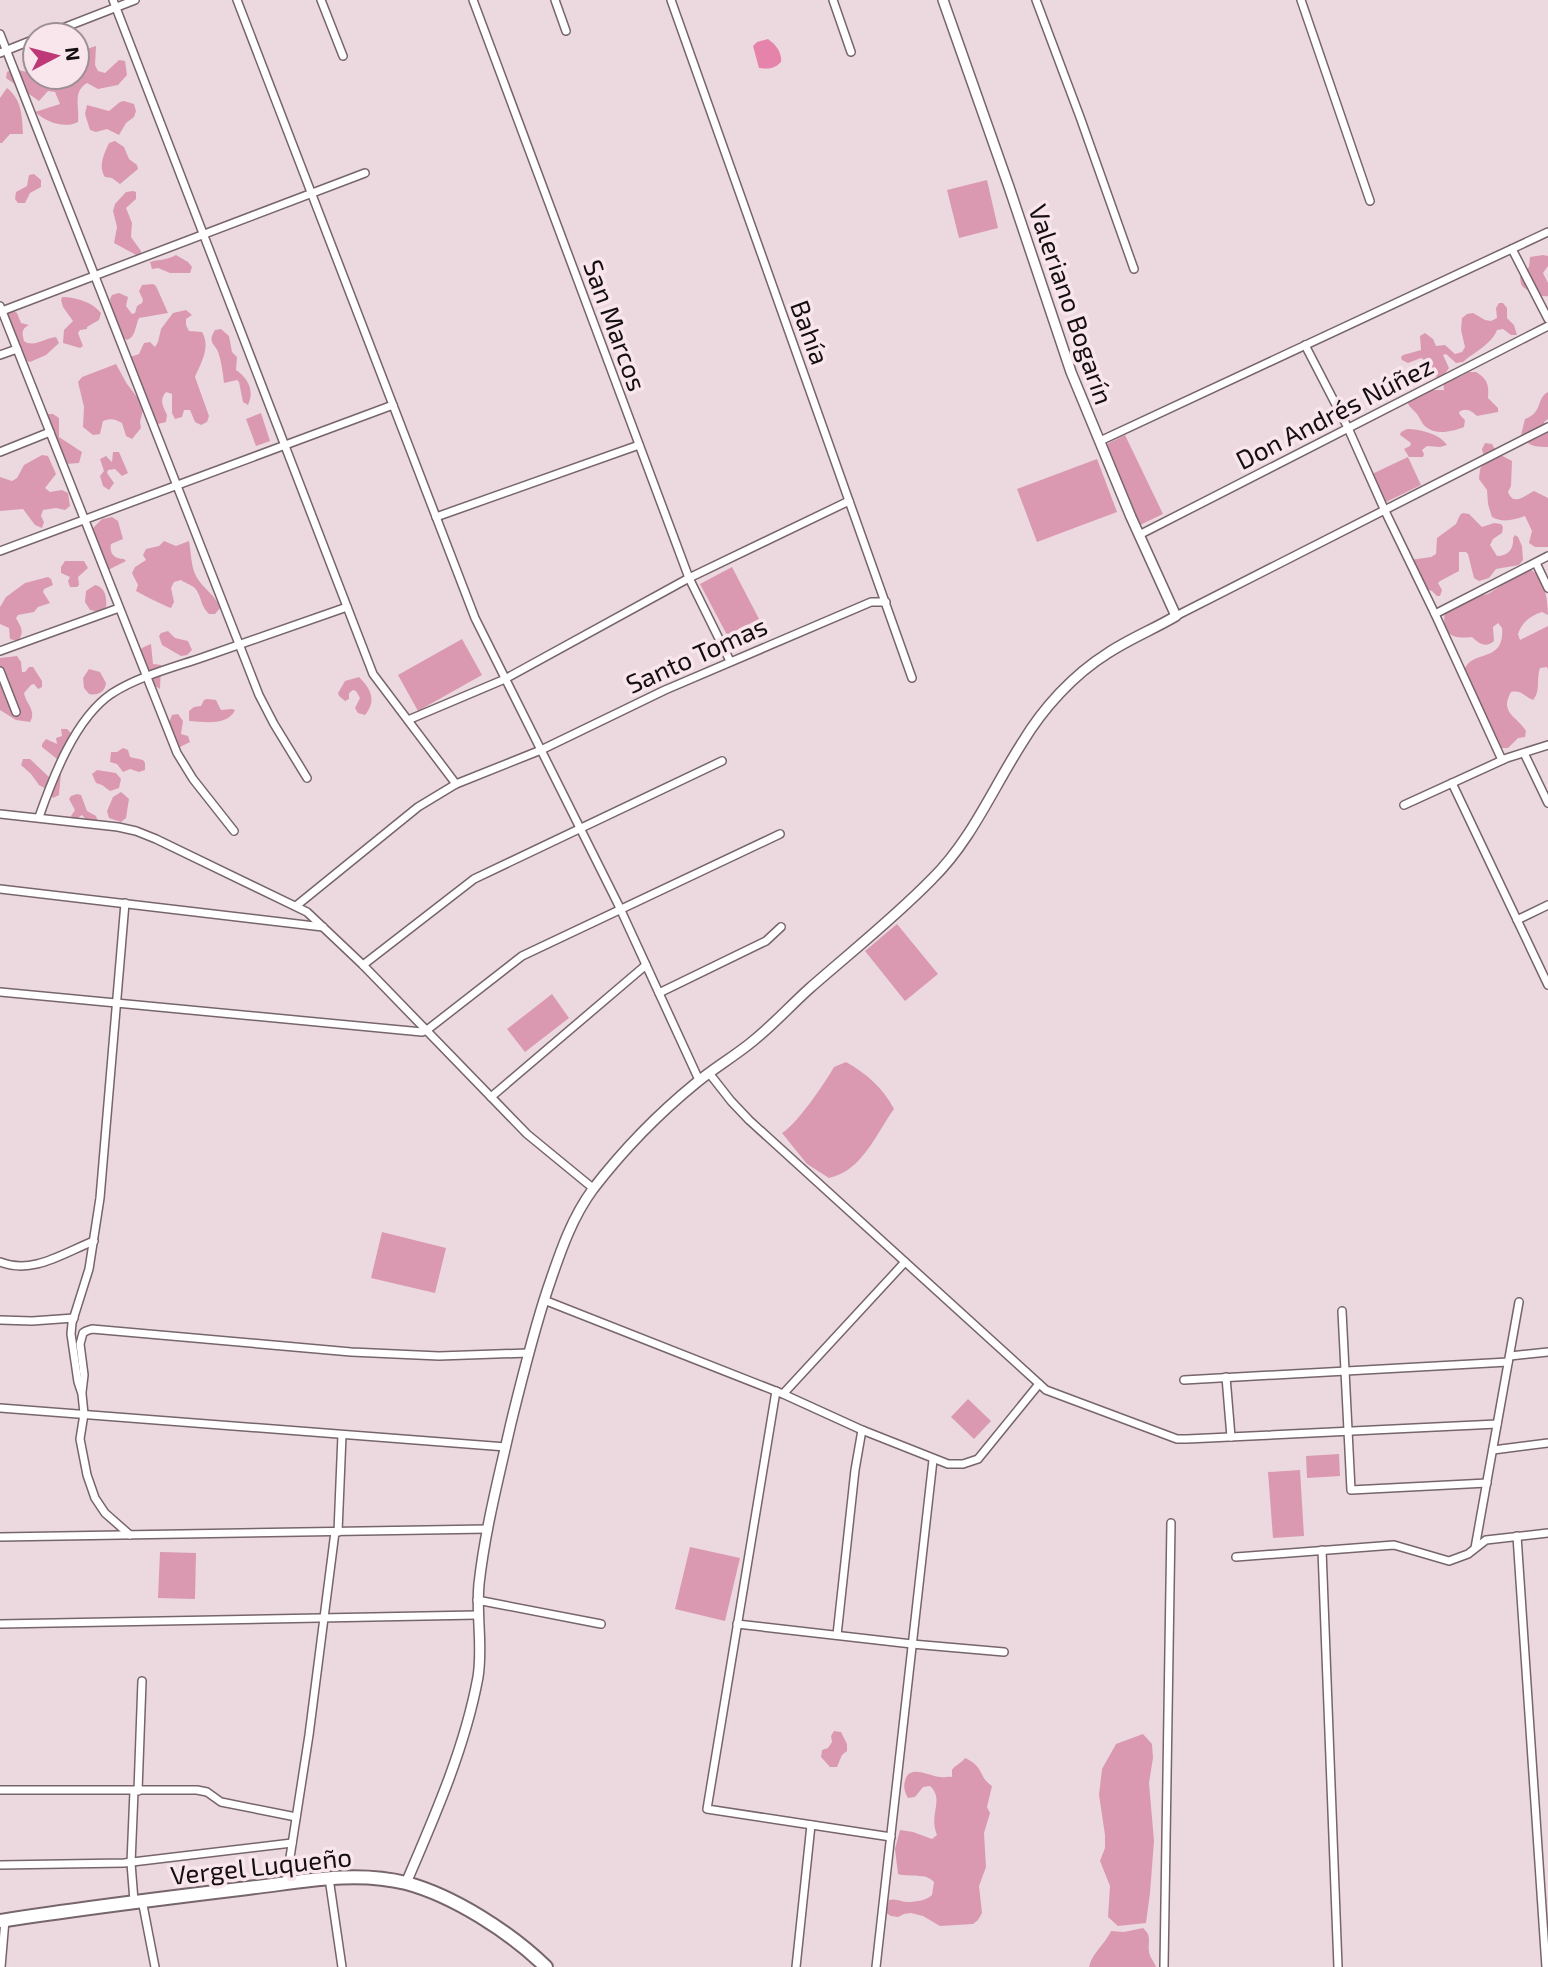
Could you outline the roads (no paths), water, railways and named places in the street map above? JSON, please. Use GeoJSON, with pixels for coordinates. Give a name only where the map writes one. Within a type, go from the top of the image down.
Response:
{"type":"FeatureCollection","features":[{"type":"Feature","properties":{"kind":"main road","name":"Vergel Luqueño"},"geometry":{"type":"LineString","coordinates":[[3,1921],[286,1883],[366,1877],[406,1883],[440,1896],[502,1930],[546,1967]]}},
{"type":"Feature","properties":{"kind":"street"},"geometry":{"type":"LineString","coordinates":[[76,21],[115,4],[135,0]]}},
{"type":"Feature","properties":{"kind":"street"},"geometry":{"type":"LineString","coordinates":[[237,0],[475,618],[620,909],[699,1080]]}},
{"type":"Feature","properties":{"kind":"street"},"geometry":{"type":"LineString","coordinates":[[321,0],[342,56]]}},
{"type":"Feature","properties":{"kind":"street","name":"San Marcos"},"geometry":{"type":"LineString","coordinates":[[473,0],[689,578],[730,661]]}},
{"type":"Feature","properties":{"kind":"street"},"geometry":{"type":"LineString","coordinates":[[555,0],[566,31]]}},
{"type":"Feature","properties":{"kind":"street","name":"Bahía"},"geometry":{"type":"LineString","coordinates":[[671,0],[912,678]]}},
{"type":"Feature","properties":{"kind":"street"},"geometry":{"type":"LineString","coordinates":[[833,0],[851,52]]}},
{"type":"Feature","properties":{"kind":"street","name":"Valeriano Bogarín"},"geometry":{"type":"LineString","coordinates":[[943,0],[1071,372],[1176,617]]}},
{"type":"Feature","properties":{"kind":"street"},"geometry":{"type":"LineString","coordinates":[[1035,0],[1134,269]]}},
{"type":"Feature","properties":{"kind":"street"},"geometry":{"type":"LineString","coordinates":[[1301,0],[1370,201]]}},
{"type":"Feature","properties":{"kind":"street"},"geometry":{"type":"LineString","coordinates":[[115,4],[373,674],[456,784]]}},
{"type":"Feature","properties":{"kind":"street"},"geometry":{"type":"LineString","coordinates":[[0,34],[3,51],[95,276],[259,695],[307,778]]}},
{"type":"Feature","properties":{"kind":"street"},"geometry":{"type":"LineString","coordinates":[[3,51],[21,44]]}},
{"type":"Feature","properties":{"kind":"street"},"geometry":{"type":"LineString","coordinates":[[234,831],[192,779],[177,753],[1,308],[95,276],[365,173]]}},
{"type":"Feature","properties":{"kind":"street"},"geometry":{"type":"LineString","coordinates":[[1100,441],[1548,232]]}},
{"type":"Feature","properties":{"kind":"street"},"geometry":{"type":"LineString","coordinates":[[1512,248],[1548,319]]}},
{"type":"Feature","properties":{"kind":"street","name":"Don Andrés Núñez"},"geometry":{"type":"LineString","coordinates":[[1139,535],[1548,326]]}},
{"type":"Feature","properties":{"kind":"street"},"geometry":{"type":"LineString","coordinates":[[1305,345],[1348,428],[1502,760]]}},
{"type":"Feature","properties":{"kind":"street"},"geometry":{"type":"LineString","coordinates":[[0,355],[17,349]]}},
{"type":"Feature","properties":{"kind":"street"},"geometry":{"type":"LineString","coordinates":[[0,551],[393,405]]}},
{"type":"Feature","properties":{"kind":"street"},"geometry":{"type":"LineString","coordinates":[[406,1883],[448,1783],[472,1702],[480,1660],[477,1600],[488,1529],[528,1353],[567,1234],[594,1189],[665,1109],[754,1040],[945,867],[1034,725],[1073,680],[1107,653],[1548,428]]}},
{"type":"Feature","properties":{"kind":"street"},"geometry":{"type":"LineString","coordinates":[[0,452],[50,432]]}},
{"type":"Feature","properties":{"kind":"street"},"geometry":{"type":"LineString","coordinates":[[436,517],[639,445]]}},
{"type":"Feature","properties":{"kind":"street"},"geometry":{"type":"LineString","coordinates":[[408,720],[506,679],[689,578],[849,501]]}},
{"type":"Feature","properties":{"kind":"street"},"geometry":{"type":"LineString","coordinates":[[1435,614],[1548,556]]}},
{"type":"Feature","properties":{"kind":"street"},"geometry":{"type":"LineString","coordinates":[[1536,563],[1548,588]]}},
{"type":"Feature","properties":{"kind":"street"},"geometry":{"type":"LineString","coordinates":[[870,602],[878,582]]}},
{"type":"Feature","properties":{"kind":"street","name":"Santo Tomas"},"geometry":{"type":"LineString","coordinates":[[296,906],[418,807],[456,784],[541,750],[730,661],[870,602],[886,602]]}},
{"type":"Feature","properties":{"kind":"street"},"geometry":{"type":"LineString","coordinates":[[39,817],[53,777],[88,718],[111,694],[146,677],[347,607]]}},
{"type":"Feature","properties":{"kind":"street"},"geometry":{"type":"LineString","coordinates":[[0,651],[119,608]]}},
{"type":"Feature","properties":{"kind":"street"},"geometry":{"type":"LineString","coordinates":[[0,671],[16,712]]}},
{"type":"Feature","properties":{"kind":"street"},"geometry":{"type":"LineString","coordinates":[[1404,805],[1502,760],[1548,745]]}},
{"type":"Feature","properties":{"kind":"street"},"geometry":{"type":"LineString","coordinates":[[1524,753],[1548,803]]}},
{"type":"Feature","properties":{"kind":"street"},"geometry":{"type":"LineString","coordinates":[[363,965],[474,879],[722,761]]}},
{"type":"Feature","properties":{"kind":"street"},"geometry":{"type":"LineString","coordinates":[[1452,783],[1548,985]]}},
{"type":"Feature","properties":{"kind":"street"},"geometry":{"type":"LineString","coordinates":[[0,814],[136,831],[198,858],[307,912],[363,965],[527,1135],[594,1189]]}},
{"type":"Feature","properties":{"kind":"street"},"geometry":{"type":"LineString","coordinates":[[0,992],[422,1032],[522,956],[780,834]]}},
{"type":"Feature","properties":{"kind":"street"},"geometry":{"type":"LineString","coordinates":[[0,889],[323,927]]}},
{"type":"Feature","properties":{"kind":"street"},"geometry":{"type":"LineString","coordinates":[[125,903],[100,1198],[89,1269],[71,1334],[77,1345],[78,1382],[84,1413],[80,1438],[82,1456],[95,1498],[105,1513],[130,1535]]}},
{"type":"Feature","properties":{"kind":"street"},"geometry":{"type":"LineString","coordinates":[[1517,920],[1548,905]]}},
{"type":"Feature","properties":{"kind":"street"},"geometry":{"type":"LineString","coordinates":[[659,993],[766,941],[781,927]]}},
{"type":"Feature","properties":{"kind":"street"},"geometry":{"type":"LineString","coordinates":[[491,1097],[646,965]]}},
{"type":"Feature","properties":{"kind":"street"},"geometry":{"type":"LineString","coordinates":[[709,1073],[749,1119],[1046,1390],[1177,1439],[1497,1424]]}},
{"type":"Feature","properties":{"kind":"street"},"geometry":{"type":"LineString","coordinates":[[0,1262],[16,1267],[31,1266],[94,1241]]}},
{"type":"Feature","properties":{"kind":"street"},"geometry":{"type":"LineString","coordinates":[[891,1838],[707,1809],[779,1393],[905,1262]]}},
{"type":"Feature","properties":{"kind":"street"},"geometry":{"type":"LineString","coordinates":[[544,1300],[779,1393],[947,1464],[957,1465],[978,1459],[1039,1384]]}},
{"type":"Feature","properties":{"kind":"street"},"geometry":{"type":"LineString","coordinates":[[1475,1548],[1519,1302]]}},
{"type":"Feature","properties":{"kind":"street"},"geometry":{"type":"LineString","coordinates":[[1342,1311],[1351,1490],[1487,1483]]}},
{"type":"Feature","properties":{"kind":"street"},"geometry":{"type":"LineString","coordinates":[[0,1320],[74,1318]]}},
{"type":"Feature","properties":{"kind":"street"},"geometry":{"type":"LineString","coordinates":[[77,1345],[83,1333],[92,1329],[351,1352],[439,1356],[528,1353]]}},
{"type":"Feature","properties":{"kind":"street"},"geometry":{"type":"LineString","coordinates":[[1184,1380],[1509,1359],[1548,1352]]}},
{"type":"Feature","properties":{"kind":"street"},"geometry":{"type":"LineString","coordinates":[[1226,1377],[1231,1437]]}},
{"type":"Feature","properties":{"kind":"street"},"geometry":{"type":"LineString","coordinates":[[0,1408],[506,1447]]}},
{"type":"Feature","properties":{"kind":"street"},"geometry":{"type":"LineString","coordinates":[[837,1635],[855,1470],[862,1430]]}},
{"type":"Feature","properties":{"kind":"street"},"geometry":{"type":"LineString","coordinates":[[286,1883],[337,1532],[342,1435]]}},
{"type":"Feature","properties":{"kind":"street"},"geometry":{"type":"LineString","coordinates":[[1493,1450],[1548,1443]]}},
{"type":"Feature","properties":{"kind":"street"},"geometry":{"type":"LineString","coordinates":[[876,1967],[933,1460]]}},
{"type":"Feature","properties":{"kind":"street"},"geometry":{"type":"LineString","coordinates":[[1164,1967],[1171,1522]]}},
{"type":"Feature","properties":{"kind":"street"},"geometry":{"type":"LineString","coordinates":[[0,1537],[488,1529]]}},
{"type":"Feature","properties":{"kind":"street"},"geometry":{"type":"LineString","coordinates":[[1236,1558],[1394,1545],[1448,1561],[1459,1559],[1486,1540],[1548,1532]]}},
{"type":"Feature","properties":{"kind":"street"},"geometry":{"type":"LineString","coordinates":[[1517,1536],[1546,1967]]}},
{"type":"Feature","properties":{"kind":"street"},"geometry":{"type":"LineString","coordinates":[[1322,1550],[1338,1967]]}},
{"type":"Feature","properties":{"kind":"street"},"geometry":{"type":"LineString","coordinates":[[477,1600],[601,1624]]}},
{"type":"Feature","properties":{"kind":"street"},"geometry":{"type":"LineString","coordinates":[[0,1624],[477,1615]]}},
{"type":"Feature","properties":{"kind":"street"},"geometry":{"type":"LineString","coordinates":[[737,1624],[1003,1652]]}},
{"type":"Feature","properties":{"kind":"street"},"geometry":{"type":"LineString","coordinates":[[142,1681],[131,1863],[155,1967]]}},
{"type":"Feature","properties":{"kind":"street"},"geometry":{"type":"LineString","coordinates":[[0,1790],[203,1790],[221,1802],[296,1817]]}},
{"type":"Feature","properties":{"kind":"street"},"geometry":{"type":"LineString","coordinates":[[796,1967],[811,1825]]}},
{"type":"Feature","properties":{"kind":"street"},"geometry":{"type":"LineString","coordinates":[[0,1865],[131,1863],[292,1843]]}},
{"type":"Feature","properties":{"kind":"street"},"geometry":{"type":"LineString","coordinates":[[329,1878],[342,1967]]}},
{"type":"Feature","properties":{"kind":"street"},"geometry":{"type":"LineString","coordinates":[[1,1967],[3,1921]]}}]}
